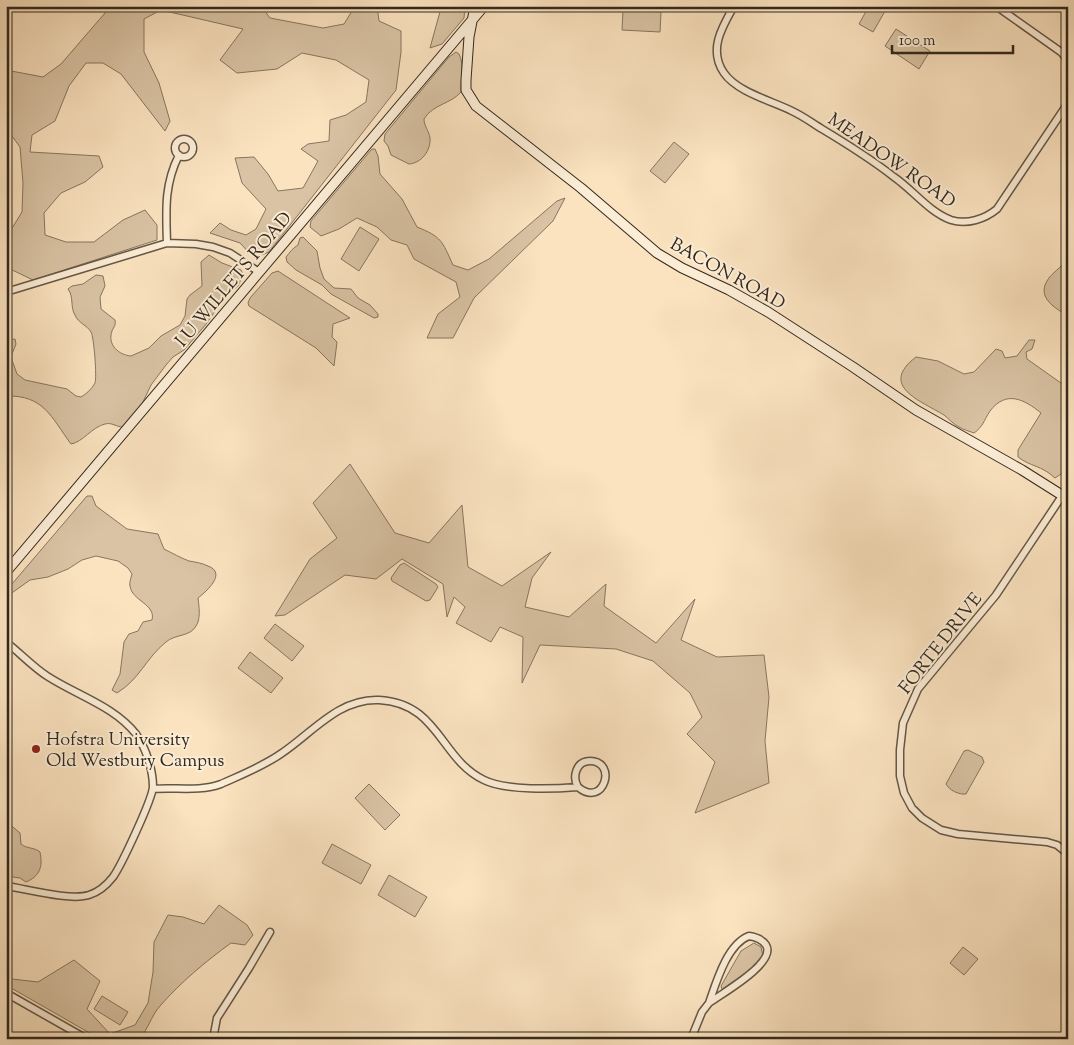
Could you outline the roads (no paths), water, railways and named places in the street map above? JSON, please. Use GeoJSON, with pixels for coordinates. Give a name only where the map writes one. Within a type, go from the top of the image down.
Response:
{"type":"FeatureCollection","features":[{"type":"Feature","properties":{"kind":"street","name":"BACON ROAD"},"geometry":{"type":"LineString","coordinates":[[474,6],[466,90],[476,106],[616,216],[657,253],[682,268],[729,290],[768,312],[916,410],[1022,470],[1065,498]]}},
{"type":"Feature","properties":{"kind":"street","name":"I U WILLETS ROAD"},"geometry":{"type":"LineString","coordinates":[[6,572],[484,6]]}},
{"type":"Feature","properties":{"kind":"street","name":"MEADOW ROAD"},"geometry":{"type":"LineString","coordinates":[[734,6],[720,32],[717,47],[719,63],[723,72],[730,80],[742,88],[795,112],[856,149],[896,178],[938,213],[952,220],[963,222],[977,220],[990,215],[997,209],[1068,103]]}},
{"type":"Feature","properties":{"kind":"street"},"geometry":{"type":"LineString","coordinates":[[996,6],[1061,52],[1068,60]]}},
{"type":"Feature","properties":{"kind":"street"},"geometry":{"type":"LineString","coordinates":[[167,243],[166,195],[170,173],[179,155]]}},
{"type":"Feature","properties":{"kind":"street"},"geometry":{"type":"LineString","coordinates":[[6,292],[167,243],[185,243],[213,247],[230,254],[259,272]]}},
{"type":"Feature","properties":{"kind":"street","name":"FORTE DRIVE"},"geometry":{"type":"LineString","coordinates":[[1065,498],[996,595],[918,689],[903,723],[900,776],[904,792],[912,808],[922,818],[940,830],[958,834],[1047,842],[1057,845],[1068,854]]}},
{"type":"Feature","properties":{"kind":"street"},"geometry":{"type":"LineString","coordinates":[[6,642],[46,676],[114,714],[127,724],[136,734],[146,754],[153,788],[143,816],[114,875],[100,890],[88,895],[74,897],[6,886]]}},
{"type":"Feature","properties":{"kind":"street"},"geometry":{"type":"LineString","coordinates":[[153,788],[196,789],[220,784],[281,754],[340,709],[357,702],[378,700],[400,704],[419,713],[436,730],[465,767],[484,780],[510,787],[578,787],[586,792],[596,791],[600,789],[605,781],[606,777],[603,768],[595,762],[581,764],[575,772],[578,787]]}},
{"type":"Feature","properties":{"kind":"street"},"geometry":{"type":"LineString","coordinates":[[214,1039],[217,1018],[270,932]]}},
{"type":"Feature","properties":{"kind":"street"},"geometry":{"type":"LineString","coordinates":[[691,1039],[721,970],[736,945],[749,936],[756,937],[762,941],[766,945],[768,954],[759,967],[708,1003]]}},
{"type":"Feature","properties":{"kind":"street"},"geometry":{"type":"LineString","coordinates":[[6,993],[87,1039]]}},
{"type":"Feature","properties":{"kind":"place","name":"Hofstra University Old Westbury Campus"},"geometry":{"type":"Point","coordinates":[36,749]}}]}
